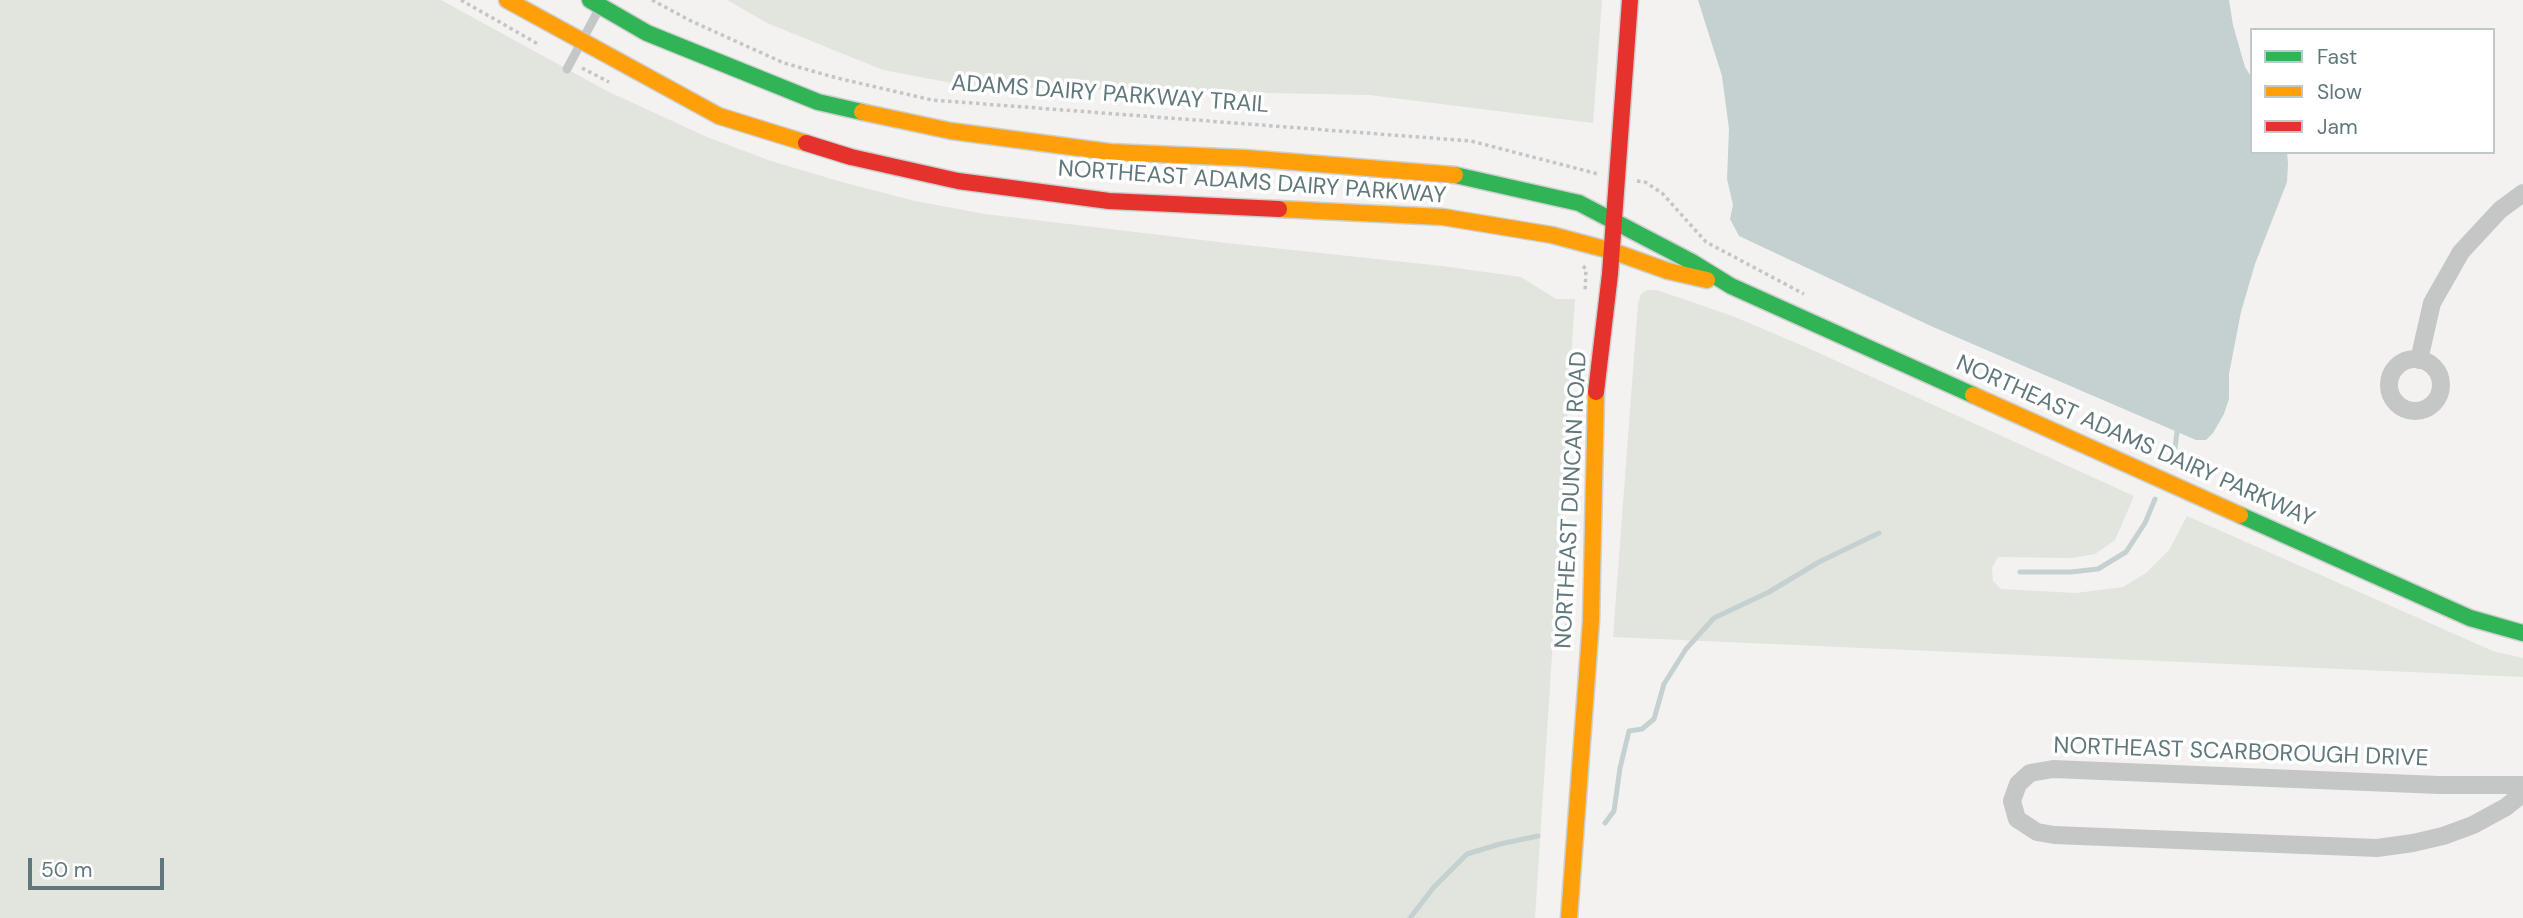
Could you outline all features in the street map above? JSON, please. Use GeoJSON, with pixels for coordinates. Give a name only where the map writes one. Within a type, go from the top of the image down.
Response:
{"type":"FeatureCollection","features":[{"type":"Feature","properties":{"kind":"main road","name":"NORTHEAST ADAMS DAIRY PARKWAY"},"geometry":{"type":"LineString","coordinates":[[507,0],[719,116],[851,157],[958,181],[1109,201],[1443,217],[1552,234],[1668,271],[1731,286]]}},
{"type":"Feature","properties":{"kind":"main road","name":"NORTHEAST DUNCAN ROAD"},"geometry":{"type":"LineString","coordinates":[[1569,918],[1591,621],[1596,393],[1612,251],[1630,0]]}},
{"type":"Feature","properties":{"kind":"main road","name":"NORTHEAST ADAMS DAIRY PARKWAY"},"geometry":{"type":"LineString","coordinates":[[598,2],[646,33],[818,102],[938,128],[1110,152],[1245,158],[1445,173],[1579,204],[1692,262],[1731,286],[2470,618],[2523,633]]}},
{"type":"Feature","properties":{"kind":"street"},"geometry":{"type":"LineString","coordinates":[[2418,360],[2432,303],[2461,252],[2500,210],[2523,193]]}},
{"type":"Feature","properties":{"kind":"street","name":"NORTHEAST SCARBOROUGH DRIVE"},"geometry":{"type":"LineString","coordinates":[[2523,785],[2439,785],[2053,769],[2029,773],[2018,784],[2012,801],[2017,819],[2037,832],[2054,835],[2377,848],[2443,836],[2473,825],[2506,807],[2523,793]]}},
{"type":"Feature","properties":{"kind":"lane"},"geometry":{"type":"LineString","coordinates":[[567,69],[598,2]]}},
{"type":"Feature","properties":{"kind":"path","name":"ADAMS DAIRY PARKWAY TRAIL"},"geometry":{"type":"LineString","coordinates":[[652,0],[691,21],[784,63],[932,100],[1471,141],[1580,171]]}},
{"type":"Feature","properties":{"kind":"path"},"geometry":{"type":"LineString","coordinates":[[1585,296],[1586,269]]}},
{"type":"Feature","properties":{"kind":"path"},"geometry":{"type":"LineString","coordinates":[[1566,653],[1569,598]]}},
{"type":"Feature","properties":{"kind":"shaded area"},"geometry":{"type":"Polygon","coordinates":[[[0,0],[441,0],[607,91],[707,137],[771,161],[842,182],[915,201],[985,214],[1521,277],[1556,299],[1575,299],[1535,918],[0,918],[0,0]]]}},
{"type":"Feature","properties":{"kind":"shaded area"},"geometry":{"type":"Polygon","coordinates":[[[727,0],[1602,0],[1593,123],[1369,95],[973,87],[883,70],[767,23],[727,0]]]}},
{"type":"Feature","properties":{"kind":"shaded area"},"geometry":{"type":"Polygon","coordinates":[[[1698,0],[2229,0],[2233,25],[2245,67],[2250,75],[2250,154],[2287,154],[2288,164],[2287,182],[2255,264],[2241,312],[2229,374],[2229,399],[2213,433],[2206,440],[2196,440],[1933,327],[1739,236],[1730,219],[1733,205],[1727,179],[1729,129],[1722,76],[1698,0]]]}},
{"type":"Feature","properties":{"kind":"shaded area"},"geometry":{"type":"Polygon","coordinates":[[[1647,290],[1657,290],[1735,317],[2134,496],[2115,540],[2095,554],[2071,558],[1998,557],[1992,568],[1993,581],[2001,589],[2076,593],[2123,587],[2146,573],[2169,550],[2187,516],[2493,651],[2523,658],[2523,677],[1613,637],[1638,303],[1641,294],[1647,290]]]}},
{"type":"Feature","properties":{"kind":"waterway"},"geometry":{"type":"LineString","coordinates":[[2175,448],[2177,432]]}},
{"type":"Feature","properties":{"kind":"waterway"},"geometry":{"type":"LineString","coordinates":[[2020,572],[2098,569],[2126,552],[2145,523],[2155,499]]}},
{"type":"Feature","properties":{"kind":"waterway"},"geometry":{"type":"LineString","coordinates":[[1605,823],[1614,811],[1629,731],[1642,729],[1654,719],[1664,684],[1686,649],[1714,618],[1879,533]]}},
{"type":"Feature","properties":{"kind":"waterway"},"geometry":{"type":"LineString","coordinates":[[1410,918],[1434,887],[1467,854],[1538,836]]}},
{"type":"Feature","properties":{"kind":"traffic: fast"},"geometry":{"type":"LineString","coordinates":[[590,0],[647,33],[818,102],[862,112]]}},
{"type":"Feature","properties":{"kind":"traffic: fast"},"geometry":{"type":"LineString","coordinates":[[1455,175],[1579,203],[1692,262],[1731,286],[1973,395]]}},
{"type":"Feature","properties":{"kind":"traffic: fast"},"geometry":{"type":"LineString","coordinates":[[2240,515],[2470,618],[2523,633]]}},
{"type":"Feature","properties":{"kind":"traffic: slow"},"geometry":{"type":"LineString","coordinates":[[507,0],[719,116],[806,143]]}},
{"type":"Feature","properties":{"kind":"traffic: slow"},"geometry":{"type":"LineString","coordinates":[[862,112],[951,131],[1110,152],[1245,158],[1455,175]]}},
{"type":"Feature","properties":{"kind":"traffic: slow"},"geometry":{"type":"LineString","coordinates":[[1279,209],[1443,217],[1552,235],[1612,251],[1668,271],[1707,280]]}},
{"type":"Feature","properties":{"kind":"traffic: slow"},"geometry":{"type":"LineString","coordinates":[[1569,918],[1591,621],[1596,392]]}},
{"type":"Feature","properties":{"kind":"traffic: slow"},"geometry":{"type":"LineString","coordinates":[[1973,395],[2240,515]]}},
{"type":"Feature","properties":{"kind":"traffic: jam"},"geometry":{"type":"LineString","coordinates":[[1596,392],[1610,274],[1630,0]]}},
{"type":"Feature","properties":{"kind":"traffic: jam"},"geometry":{"type":"LineString","coordinates":[[806,143],[851,157],[958,181],[1109,201],[1279,209]]}}]}
